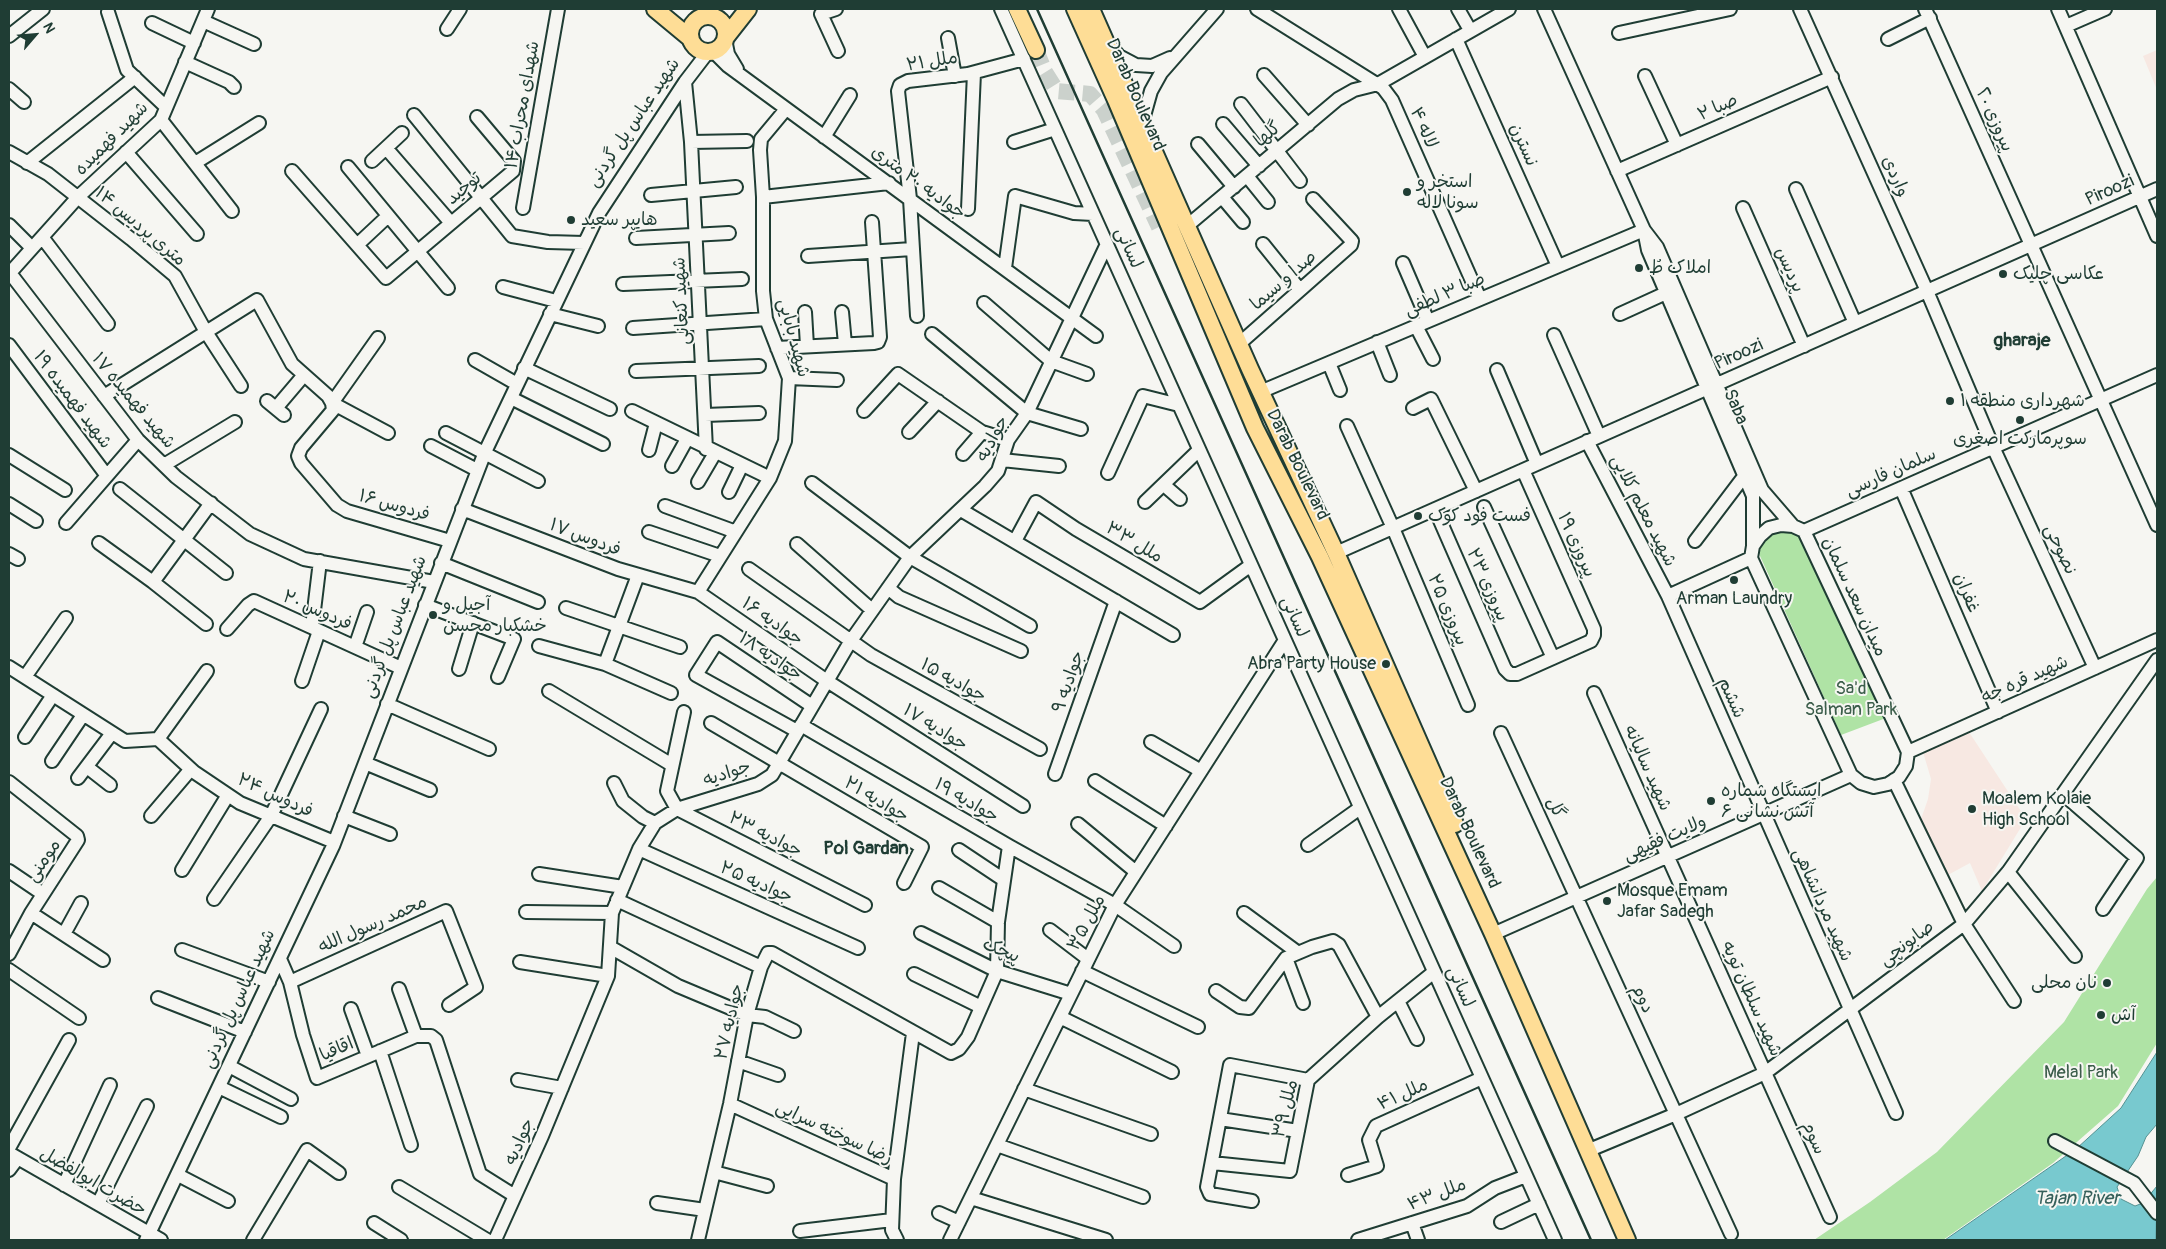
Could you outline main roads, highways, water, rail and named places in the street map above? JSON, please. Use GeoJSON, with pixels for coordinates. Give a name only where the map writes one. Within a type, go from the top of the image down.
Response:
{"type":"FeatureCollection","features":[{"type":"Feature","properties":{"kind":"main road"},"geometry":{"type":"LineString","coordinates":[[655,9],[685,18],[713,16],[720,20],[726,30],[726,38]]}},
{"type":"Feature","properties":{"kind":"main road"},"geometry":{"type":"LineString","coordinates":[[655,9],[690,38],[697,48],[710,52],[718,49],[748,9]]}},
{"type":"Feature","properties":{"kind":"main road"},"geometry":{"type":"LineString","coordinates":[[720,20],[744,9]]}},
{"type":"Feature","properties":{"kind":"main road"},"geometry":{"type":"LineString","coordinates":[[1017,9],[1030,55]]}},
{"type":"Feature","properties":{"kind":"main road","name":"Darab Boulevard"},"geometry":{"type":"LineString","coordinates":[[1075,9],[1252,419],[1320,558],[1493,934],[1627,1240]]}},
{"type":"Feature","properties":{"kind":"main road","name":"Darab Boulevard"},"geometry":{"type":"LineString","coordinates":[[1092,9],[1268,411],[1336,553],[1495,915],[1493,934]]}},
{"type":"Feature","properties":{"kind":"main road"},"geometry":{"type":"LineString","coordinates":[[690,38],[690,30],[698,18]]}},
{"type":"Feature","properties":{"kind":"main road"},"geometry":{"type":"LineString","coordinates":[[1160,226],[1182,269],[1202,301]]}},
{"type":"Feature","properties":{"kind":"main road"},"geometry":{"type":"LineString","coordinates":[[1233,376],[1250,369]]}},
{"type":"Feature","properties":{"kind":"main road"},"geometry":{"type":"LineString","coordinates":[[1252,419],[1268,411]]}},
{"type":"Feature","properties":{"kind":"water","name":"Tajan River"},"geometry":{"type":"Polygon","coordinates":[[[2157,1052],[2157,1124],[2146,1137],[2138,1156],[2117,1187],[2121,1199],[2135,1206],[2143,1203],[2157,1186],[2156,1240],[1945,1240],[2076,1149],[2121,1108],[2157,1052]]]}},
{"type":"Feature","properties":{"kind":"tunnel"},"geometry":{"type":"LineString","coordinates":[[1036,50],[1045,72],[1057,91],[1090,94],[1104,110],[1159,227]]}},
{"type":"Feature","properties":{"kind":"railway"},"geometry":{"type":"LineString","coordinates":[[1037,9],[1591,1240]]}},
{"type":"Feature","properties":{"kind":"place","name":"استخر و سونا لاله"},"geometry":{"type":"Point","coordinates":[1407,192]}},
{"type":"Feature","properties":{"kind":"place","name":"هایپر سعید"},"geometry":{"type":"Point","coordinates":[571,220]}},
{"type":"Feature","properties":{"kind":"place","name":"املاک طُ"},"geometry":{"type":"Point","coordinates":[1639,268]}},
{"type":"Feature","properties":{"kind":"place","name":"عکاسی چلیک"},"geometry":{"type":"Point","coordinates":[2003,274]}},
{"type":"Feature","properties":{"kind":"place","name":"شهرداری منطقه ۱"},"geometry":{"type":"Point","coordinates":[1950,401]}},
{"type":"Feature","properties":{"kind":"place","name":"سوپرمارکت اصغری"},"geometry":{"type":"Point","coordinates":[2020,420]}},
{"type":"Feature","properties":{"kind":"place","name":"فست فود کوک"},"geometry":{"type":"Point","coordinates":[1418,516]}},
{"type":"Feature","properties":{"kind":"place","name":"Arman Laundry"},"geometry":{"type":"Point","coordinates":[1734,580]}},
{"type":"Feature","properties":{"kind":"place","name":"آجیل و خشکبار محسن"},"geometry":{"type":"Point","coordinates":[433,615]}},
{"type":"Feature","properties":{"kind":"place","name":"Abra Party House"},"geometry":{"type":"Point","coordinates":[1386,664]}},
{"type":"Feature","properties":{"kind":"place","name":"ایستگاه شماره ۶ آتش نشانی"},"geometry":{"type":"Point","coordinates":[1711,801]}},
{"type":"Feature","properties":{"kind":"place","name":"Moalem Kolaie High School"},"geometry":{"type":"Point","coordinates":[1972,809]}},
{"type":"Feature","properties":{"kind":"place","name":"Mosque Emam Jafar Sadegh"},"geometry":{"type":"Point","coordinates":[1607,901]}},
{"type":"Feature","properties":{"kind":"place","name":"نان محلی"},"geometry":{"type":"Point","coordinates":[2107,983]}},
{"type":"Feature","properties":{"kind":"place","name":"آش"},"geometry":{"type":"Point","coordinates":[2101,1015]}},
{"type":"Feature","properties":{"kind":"district","name":"gharaje"},"geometry":{"type":"Point","coordinates":[2022,341]}},
{"type":"Feature","properties":{"kind":"district","name":"Pol Gardan"},"geometry":{"type":"Point","coordinates":[866,849]}},
{"type":"Feature","properties":{"kind":"park label","name":"Sa'd Salman Park"},"geometry":{"type":"Point","coordinates":[1851,700]}},
{"type":"Feature","properties":{"kind":"park label","name":"Melal Park"},"geometry":{"type":"Point","coordinates":[2081,1073]}}]}
